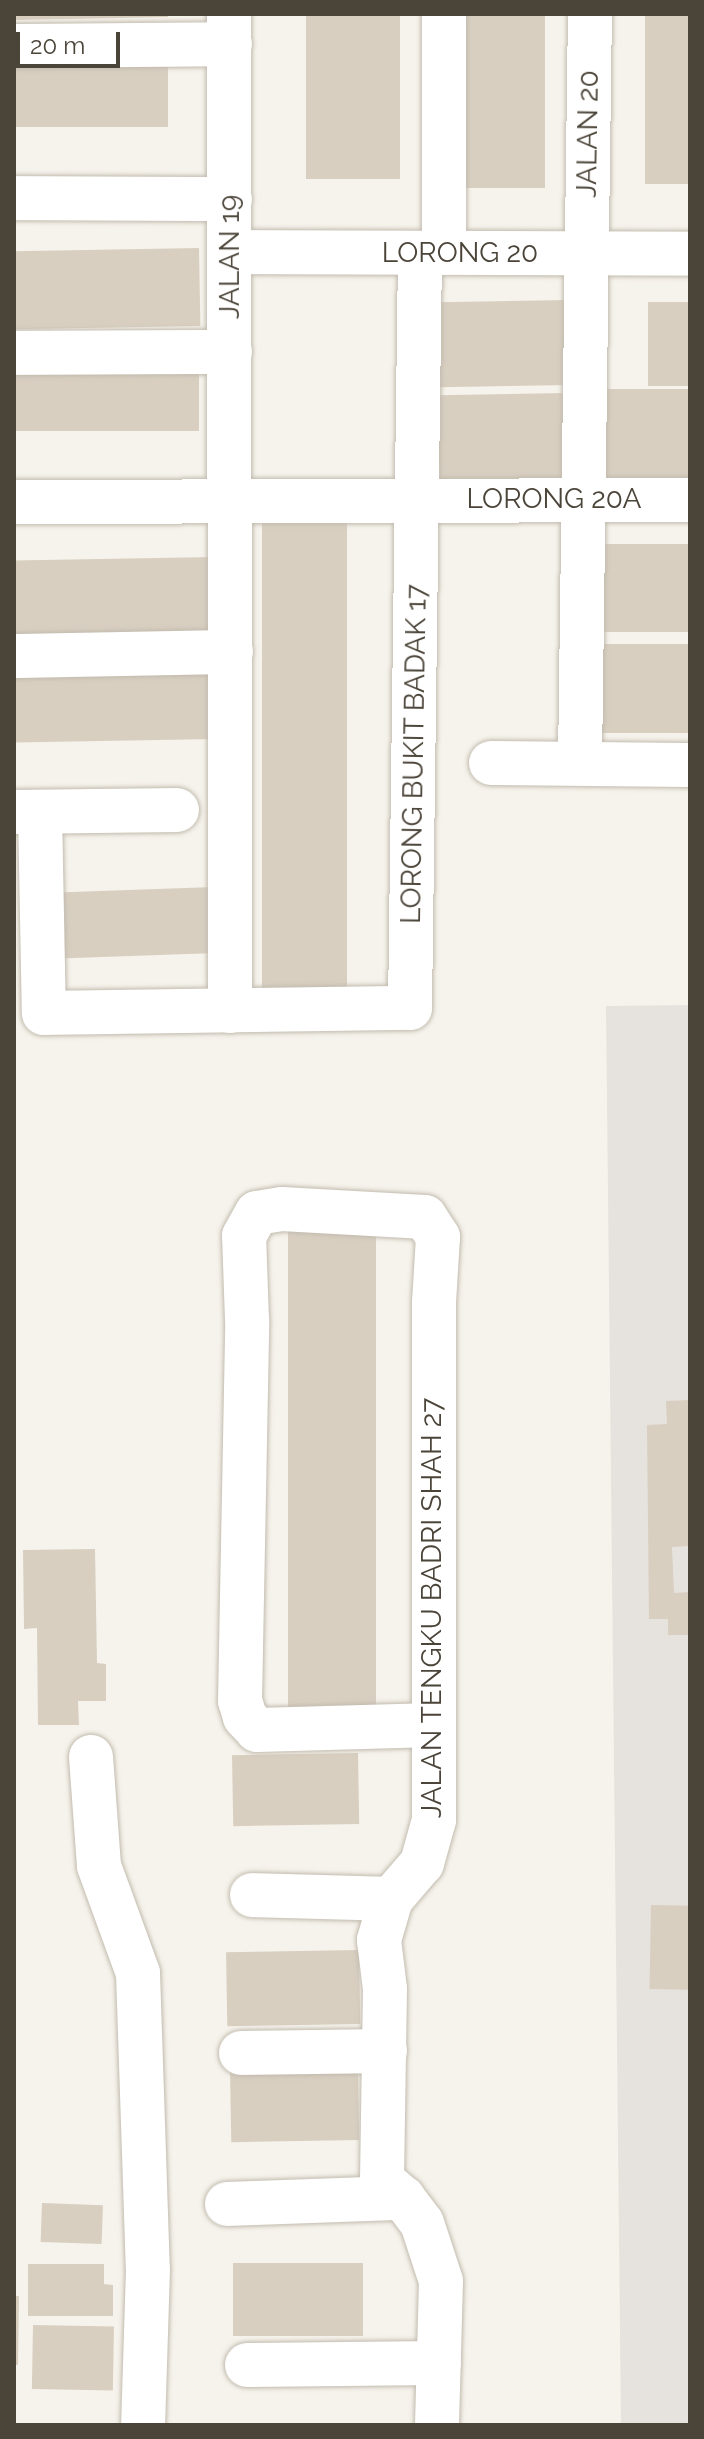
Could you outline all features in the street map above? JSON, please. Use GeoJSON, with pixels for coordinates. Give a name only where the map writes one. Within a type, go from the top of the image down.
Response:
{"type":"FeatureCollection","features":[{"type":"Feature","properties":{"kind":"street","name":"LORONG BUKIT BADAK 17"},"geometry":{"type":"LineString","coordinates":[[230,1011],[410,1008],[418,499],[444,14]]}},
{"type":"Feature","properties":{"kind":"street","name":"JALAN 20"},"geometry":{"type":"LineString","coordinates":[[580,763],[590,14]]}},
{"type":"Feature","properties":{"kind":"street"},"geometry":{"type":"LineString","coordinates":[[14,46],[230,29]]}},
{"type":"Feature","properties":{"kind":"street","name":"JALAN 19"},"geometry":{"type":"LineString","coordinates":[[230,29],[230,1011]]}},
{"type":"Feature","properties":{"kind":"street"},"geometry":{"type":"LineString","coordinates":[[14,198],[230,199]]}},
{"type":"Feature","properties":{"kind":"street","name":"LORONG 20"},"geometry":{"type":"LineString","coordinates":[[230,252],[690,254]]}},
{"type":"Feature","properties":{"kind":"street"},"geometry":{"type":"LineString","coordinates":[[14,353],[230,352]]}},
{"type":"Feature","properties":{"kind":"street","name":"LORONG 20A"},"geometry":{"type":"LineString","coordinates":[[14,502],[690,500]]}},
{"type":"Feature","properties":{"kind":"street"},"geometry":{"type":"LineString","coordinates":[[14,656],[231,652]]}},
{"type":"Feature","properties":{"kind":"street"},"geometry":{"type":"LineString","coordinates":[[491,763],[690,765]]}},
{"type":"Feature","properties":{"kind":"street"},"geometry":{"type":"LineString","coordinates":[[177,810],[27,812],[44,1013],[230,1011]]}},
{"type":"Feature","properties":{"kind":"street","name":"JALAN TENGKU BADRI SHAH 27"},"geometry":{"type":"LineString","coordinates":[[434,1725],[257,1730],[245,1717],[240,1701],[247,1320],[244,1236],[257,1213],[282,1209],[425,1217],[438,1237],[434,1303],[434,1725],[434,1820],[422,1863],[391,1899],[379,1940],[385,1989],[382,2180],[403,2198],[422,2223],[441,2281],[437,2425]]}},
{"type":"Feature","properties":{"kind":"street"},"geometry":{"type":"LineString","coordinates":[[91,1757],[99,1866],[138,1973],[148,2269],[143,2425]]}},
{"type":"Feature","properties":{"kind":"street"},"geometry":{"type":"LineString","coordinates":[[252,1895],[391,1899]]}},
{"type":"Feature","properties":{"kind":"street"},"geometry":{"type":"LineString","coordinates":[[241,2053],[385,2051]]}},
{"type":"Feature","properties":{"kind":"street"},"geometry":{"type":"LineString","coordinates":[[227,2204],[403,2198]]}},
{"type":"Feature","properties":{"kind":"street"},"geometry":{"type":"LineString","coordinates":[[247,2365],[439,2363]]}},
{"type":"Feature","properties":{"kind":"shaded area"},"geometry":{"type":"Polygon","coordinates":[[[690,1005],[690,2425],[621,2425],[606,1006],[690,1005]]]}},
{"type":"Feature","properties":{"kind":"building"},"geometry":{"type":"Polygon","coordinates":[[[14,14],[168,14],[168,17],[14,20],[14,14]]]}},
{"type":"Feature","properties":{"kind":"building"},"geometry":{"type":"Polygon","coordinates":[[[306,14],[400,14],[400,179],[306,179],[306,14]]]}},
{"type":"Feature","properties":{"kind":"building"},"geometry":{"type":"Polygon","coordinates":[[[454,14],[545,14],[545,188],[454,188],[454,14]]]}},
{"type":"Feature","properties":{"kind":"building"},"geometry":{"type":"Polygon","coordinates":[[[645,14],[690,14],[690,184],[645,184],[645,14]]]}},
{"type":"Feature","properties":{"kind":"building"},"geometry":{"type":"Polygon","coordinates":[[[14,57],[168,57],[168,127],[14,127],[14,57]]]}},
{"type":"Feature","properties":{"kind":"building"},"geometry":{"type":"Polygon","coordinates":[[[199,248],[200,326],[15,329],[14,251],[199,248]]]}},
{"type":"Feature","properties":{"kind":"building"},"geometry":{"type":"Polygon","coordinates":[[[569,300],[570,385],[440,387],[438,302],[569,300]]]}},
{"type":"Feature","properties":{"kind":"building"},"geometry":{"type":"Polygon","coordinates":[[[648,302],[690,302],[690,386],[648,386],[648,302]]]}},
{"type":"Feature","properties":{"kind":"building"},"geometry":{"type":"Polygon","coordinates":[[[14,362],[199,362],[199,431],[14,431],[14,362]]]}},
{"type":"Feature","properties":{"kind":"building"},"geometry":{"type":"Polygon","coordinates":[[[595,389],[690,389],[690,481],[595,481],[595,389]]]}},
{"type":"Feature","properties":{"kind":"building"},"geometry":{"type":"Polygon","coordinates":[[[565,393],[567,485],[440,487],[438,395],[565,393]]]}},
{"type":"Feature","properties":{"kind":"building"},"geometry":{"type":"Polygon","coordinates":[[[262,514],[347,514],[347,991],[262,991],[262,514]]]}},
{"type":"Feature","properties":{"kind":"building"},"geometry":{"type":"Polygon","coordinates":[[[596,544],[690,544],[690,632],[596,632],[596,544]]]}},
{"type":"Feature","properties":{"kind":"building"},"geometry":{"type":"Polygon","coordinates":[[[214,557],[215,634],[15,637],[14,560],[214,557]]]}},
{"type":"Feature","properties":{"kind":"building"},"geometry":{"type":"Polygon","coordinates":[[[596,644],[690,644],[690,733],[596,733],[596,644]]]}},
{"type":"Feature","properties":{"kind":"building"},"geometry":{"type":"Polygon","coordinates":[[[215,669],[216,739],[15,742],[14,673],[215,669]]]}},
{"type":"Feature","properties":{"kind":"building"},"geometry":{"type":"Polygon","coordinates":[[[214,887],[216,953],[52,959],[50,893],[214,887]]]}},
{"type":"Feature","properties":{"kind":"building"},"geometry":{"type":"Polygon","coordinates":[[[288,1225],[376,1225],[376,1711],[288,1711],[288,1225]]]}},
{"type":"Feature","properties":{"kind":"building"},"geometry":{"type":"Polygon","coordinates":[[[690,1400],[690,1546],[672,1547],[674,1593],[690,1592],[690,1635],[668,1635],[668,1619],[649,1619],[647,1425],[667,1424],[666,1401],[690,1400]]]}},
{"type":"Feature","properties":{"kind":"building"},"geometry":{"type":"Polygon","coordinates":[[[95,1549],[97,1663],[106,1664],[106,1701],[78,1701],[79,1725],[38,1725],[37,1628],[24,1629],[23,1550],[95,1549]]]}},
{"type":"Feature","properties":{"kind":"building"},"geometry":{"type":"Polygon","coordinates":[[[358,1753],[359,1824],[233,1826],[232,1755],[358,1753]]]}},
{"type":"Feature","properties":{"kind":"building"},"geometry":{"type":"Polygon","coordinates":[[[651,1905],[690,1906],[689,1990],[650,1989],[651,1905]]]}},
{"type":"Feature","properties":{"kind":"building"},"geometry":{"type":"Polygon","coordinates":[[[359,1950],[360,2024],[227,2026],[226,1952],[359,1950]]]}},
{"type":"Feature","properties":{"kind":"building"},"geometry":{"type":"Polygon","coordinates":[[[358,2068],[359,2140],[231,2142],[230,2070],[358,2068]]]}},
{"type":"Feature","properties":{"kind":"building"},"geometry":{"type":"Polygon","coordinates":[[[42,2203],[103,2205],[102,2244],[41,2242],[42,2203]]]}},
{"type":"Feature","properties":{"kind":"building"},"geometry":{"type":"Polygon","coordinates":[[[233,2263],[363,2263],[363,2336],[233,2336],[233,2263]]]}},
{"type":"Feature","properties":{"kind":"building"},"geometry":{"type":"Polygon","coordinates":[[[28,2264],[104,2264],[104,2284],[113,2285],[113,2316],[28,2316],[28,2264]]]}},
{"type":"Feature","properties":{"kind":"building"},"geometry":{"type":"Polygon","coordinates":[[[14,2296],[19,2296],[18,2365],[14,2365],[14,2296]]]}},
{"type":"Feature","properties":{"kind":"building"},"geometry":{"type":"Polygon","coordinates":[[[33,2325],[114,2326],[113,2390],[32,2389],[33,2325]]]}}]}
